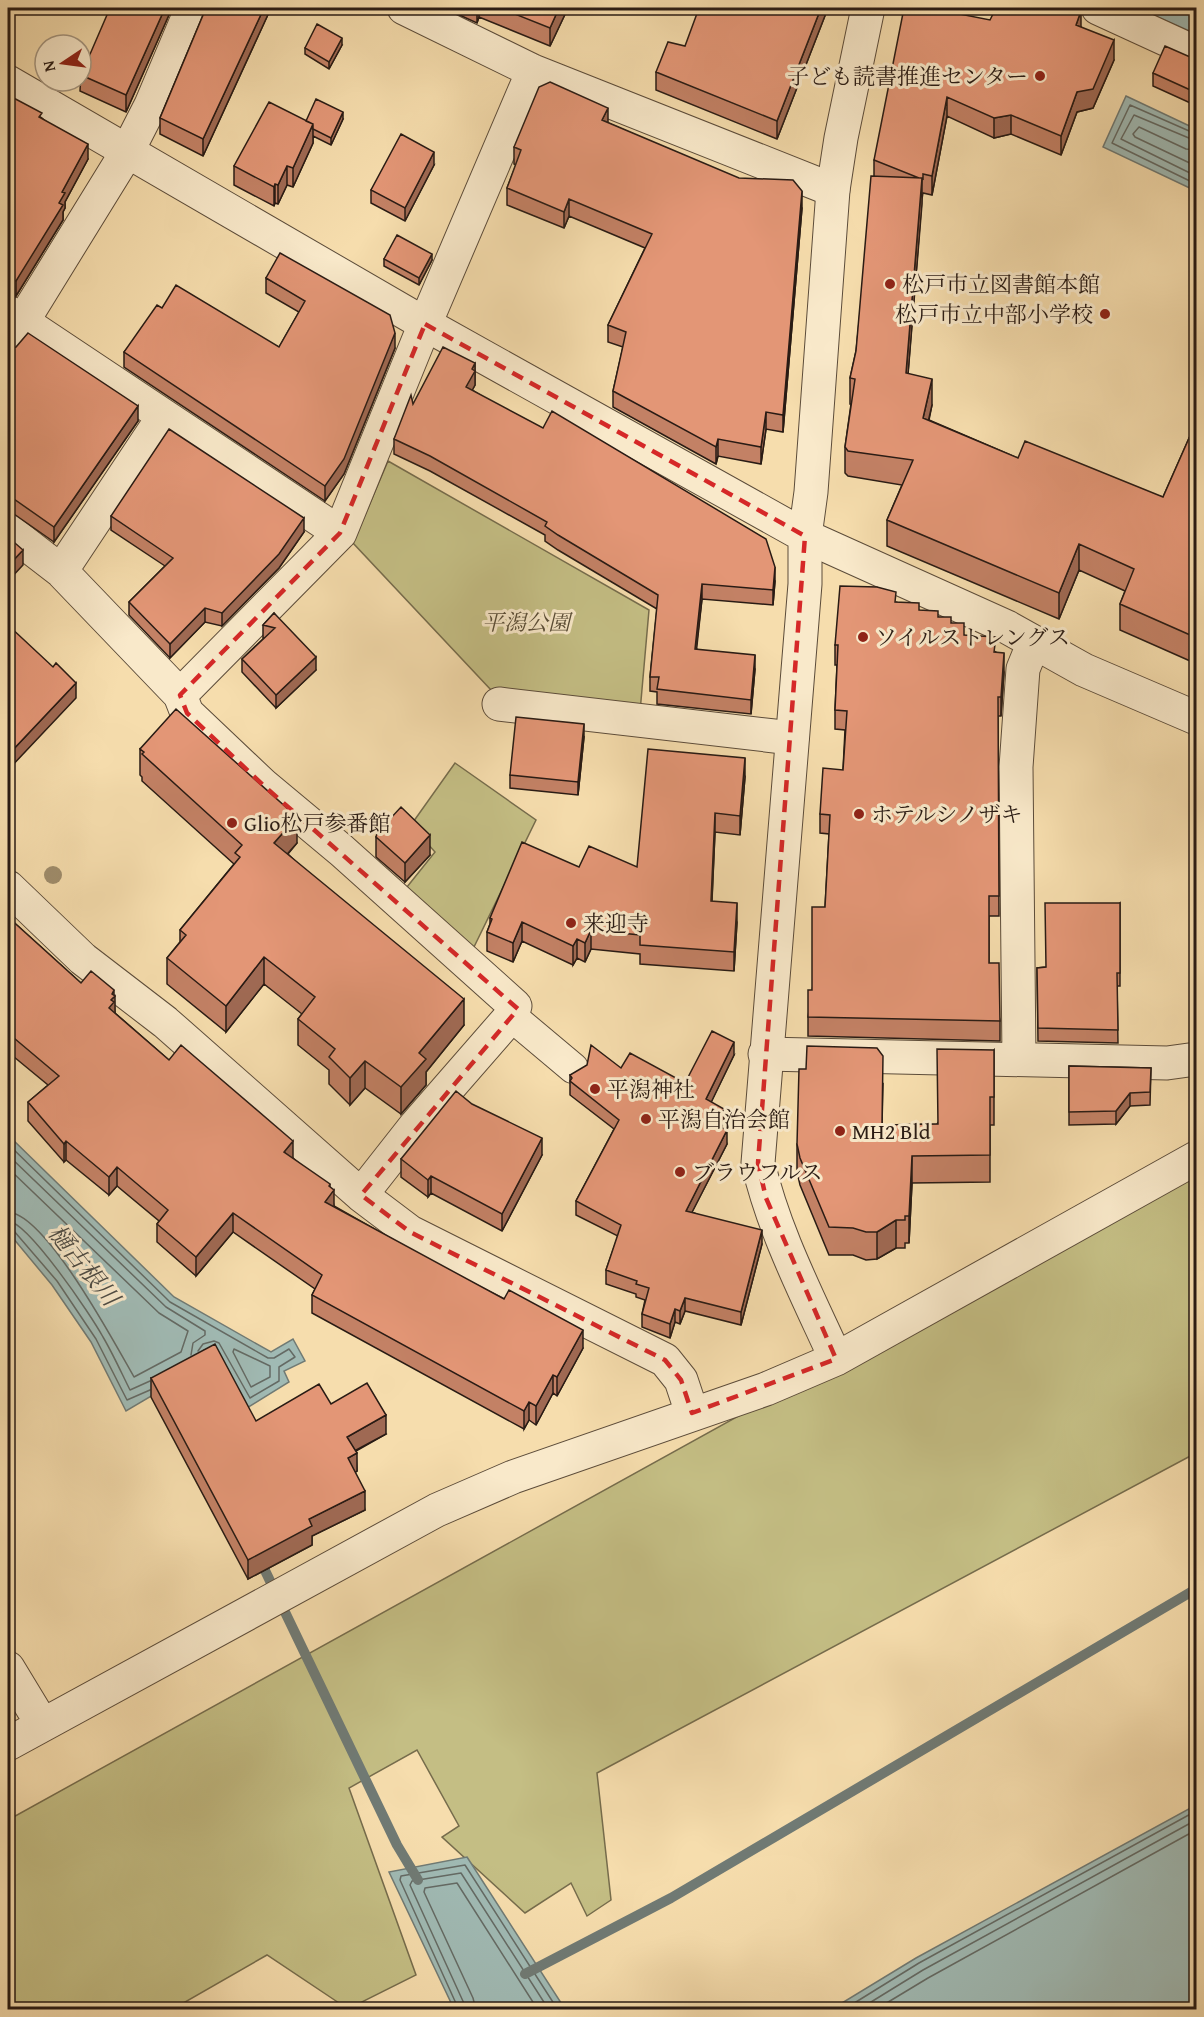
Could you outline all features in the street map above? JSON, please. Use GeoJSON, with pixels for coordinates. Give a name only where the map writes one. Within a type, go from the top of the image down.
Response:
{"type":"FeatureCollection","features":[{"type":"Feature","properties":{"kind":"street"},"geometry":{"type":"LineString","coordinates":[[192,8],[151,105],[127,152],[12,327],[164,416],[340,533]]}},
{"type":"Feature","properties":{"kind":"street"},"geometry":{"type":"LineString","coordinates":[[404,8],[533,71],[833,190]]}},
{"type":"Feature","properties":{"kind":"street"},"geometry":{"type":"LineString","coordinates":[[836,1359],[796,1272],[766,1198],[758,1164],[833,190],[841,138],[868,8]]}},
{"type":"Feature","properties":{"kind":"street"},"geometry":{"type":"LineString","coordinates":[[1098,8],[1197,53]]}},
{"type":"Feature","properties":{"kind":"street"},"geometry":{"type":"LineString","coordinates":[[180,695],[340,533],[425,324],[533,71]]}},
{"type":"Feature","properties":{"kind":"street"},"geometry":{"type":"LineString","coordinates":[[8,82],[425,324],[805,536],[997,622],[1084,670],[1197,718]]}},
{"type":"Feature","properties":{"kind":"street"},"geometry":{"type":"LineString","coordinates":[[61,571],[164,416]]}},
{"type":"Feature","properties":{"kind":"street"},"geometry":{"type":"LineString","coordinates":[[8,530],[61,571],[180,695],[187,713],[263,785],[341,850],[515,1006],[511,1016],[416,1125],[361,1195]]}},
{"type":"Feature","properties":{"kind":"street"},"geometry":{"type":"LineString","coordinates":[[1019,1059],[1016,767],[1023,669],[1034,642]]}},
{"type":"Feature","properties":{"kind":"street"},"geometry":{"type":"LineString","coordinates":[[499,704],[792,738]]}},
{"type":"Feature","properties":{"kind":"street"},"geometry":{"type":"LineString","coordinates":[[8,887],[83,959],[165,1022],[361,1195],[410,1232],[665,1360],[681,1380],[692,1413]]}},
{"type":"Feature","properties":{"kind":"street"},"geometry":{"type":"LineString","coordinates":[[511,1016],[573,1068]]}},
{"type":"Feature","properties":{"kind":"street"},"geometry":{"type":"LineString","coordinates":[[765,1054],[1167,1063],[1197,1059]]}},
{"type":"Feature","properties":{"kind":"street"},"geometry":{"type":"LineString","coordinates":[[8,1744],[437,1510],[513,1477],[766,1389],[836,1359],[1197,1158]]}},
{"type":"Feature","properties":{"kind":"street"},"geometry":{"type":"LineString","coordinates":[[8,1668],[42,1724]]}},
{"type":"Feature","properties":{"kind":"highlighted area"},"geometry":{"type":"Polygon","coordinates":[[[425,324],[805,536],[758,1163],[766,1198],[836,1359],[692,1413],[681,1380],[665,1360],[410,1232],[361,1195],[518,1009],[263,785],[187,713],[180,695],[340,533],[425,324]]]}},
{"type":"Feature","properties":{"kind":"green space","name":"平潟公園"},"geometry":{"type":"Polygon","coordinates":[[[388,461],[649,610],[640,712],[492,691],[353,543],[388,461]]]}},
{"type":"Feature","properties":{"kind":"green space"},"geometry":{"type":"Polygon","coordinates":[[[455,763],[536,820],[472,951],[407,887],[435,852],[411,825],[455,763]]]}},
{"type":"Feature","properties":{"kind":"green space"},"geometry":{"type":"Polygon","coordinates":[[[1196,1163],[1196,1453],[597,1773],[611,1900],[587,1916],[571,1883],[525,1913],[442,1837],[459,1826],[417,1750],[349,1788],[416,1975],[348,2009],[267,1955],[173,2009],[8,2009],[8,1820],[1196,1163]]]}},
{"type":"Feature","properties":{"kind":"water"},"geometry":{"type":"Polygon","coordinates":[[[1138,8],[1196,8],[1196,34],[1138,8]]]}},
{"type":"Feature","properties":{"kind":"water"},"geometry":{"type":"Polygon","coordinates":[[[1126,96],[1196,129],[1196,191],[1103,147],[1126,96]]]}},
{"type":"Feature","properties":{"kind":"water","name":"樋古根川"},"geometry":{"type":"Polygon","coordinates":[[[8,1135],[174,1297],[271,1352],[293,1339],[305,1361],[284,1371],[289,1382],[247,1408],[214,1347],[204,1350],[209,1362],[126,1411],[91,1342],[52,1285],[8,1232],[8,1135]]]}},
{"type":"Feature","properties":{"kind":"water"},"geometry":{"type":"Polygon","coordinates":[[[1196,1805],[1196,2009],[832,2009],[916,1958],[1196,1805]]]}},
{"type":"Feature","properties":{"kind":"water"},"geometry":{"type":"Polygon","coordinates":[[[467,1857],[565,2009],[454,2009],[389,1872],[467,1857]]]}},
{"type":"Feature","properties":{"kind":"building"},"geometry":{"type":"Polygon","coordinates":[[[110,8],[165,8],[126,95],[93,80],[93,47],[110,8]]]}},
{"type":"Feature","properties":{"kind":"building"},"geometry":{"type":"Polygon","coordinates":[[[206,8],[264,8],[203,139],[160,118],[206,8]]]}},
{"type":"Feature","properties":{"kind":"building"},"geometry":{"type":"Polygon","coordinates":[[[500,8],[559,8],[550,28],[500,8]]]}},
{"type":"Feature","properties":{"kind":"building"},"geometry":{"type":"Polygon","coordinates":[[[699,8],[821,8],[777,121],[656,72],[668,42],[685,46],[699,8]]]}},
{"type":"Feature","properties":{"kind":"building"},"geometry":{"type":"Polygon","coordinates":[[[904,8],[929,8],[990,20],[996,8],[1074,8],[1081,11],[1076,25],[1114,40],[1093,89],[1077,92],[1061,136],[1011,115],[994,118],[947,97],[932,176],[923,174],[923,180],[874,160],[904,8]]]}},
{"type":"Feature","properties":{"kind":"building"},"geometry":{"type":"Polygon","coordinates":[[[317,24],[342,38],[329,62],[305,48],[317,24]]]}},
{"type":"Feature","properties":{"kind":"building"},"geometry":{"type":"Polygon","coordinates":[[[1165,46],[1197,60],[1197,93],[1153,73],[1165,46]]]}},
{"type":"Feature","properties":{"kind":"building"},"geometry":{"type":"Polygon","coordinates":[[[550,82],[608,108],[602,120],[739,178],[793,180],[802,191],[783,415],[766,412],[761,447],[718,439],[716,447],[613,391],[626,332],[608,325],[652,234],[569,199],[564,212],[507,188],[521,150],[514,147],[539,87],[550,82]]]}},
{"type":"Feature","properties":{"kind":"building"},"geometry":{"type":"Polygon","coordinates":[[[8,95],[42,113],[39,117],[88,144],[62,192],[65,193],[59,203],[63,205],[16,281],[8,280],[8,95]]]}},
{"type":"Feature","properties":{"kind":"building"},"geometry":{"type":"Polygon","coordinates":[[[316,99],[343,112],[331,138],[313,129],[313,124],[306,121],[316,99]]]}},
{"type":"Feature","properties":{"kind":"building"},"geometry":{"type":"Polygon","coordinates":[[[269,102],[313,124],[293,168],[287,166],[278,185],[275,184],[274,187],[234,166],[269,102]]]}},
{"type":"Feature","properties":{"kind":"building"},"geometry":{"type":"Polygon","coordinates":[[[401,134],[434,152],[405,208],[371,190],[401,134]]]}},
{"type":"Feature","properties":{"kind":"building"},"geometry":{"type":"Polygon","coordinates":[[[871,176],[922,178],[906,373],[932,379],[923,418],[1018,458],[1025,441],[1163,497],[1197,420],[1197,638],[1120,604],[1134,569],[1079,544],[1059,593],[887,520],[913,460],[848,451],[845,447],[855,379],[850,378],[856,351],[871,176]]]}},
{"type":"Feature","properties":{"kind":"building"},"geometry":{"type":"Polygon","coordinates":[[[397,235],[432,254],[419,278],[384,259],[397,235]]]}},
{"type":"Feature","properties":{"kind":"building"},"geometry":{"type":"Polygon","coordinates":[[[280,253],[390,315],[395,333],[344,459],[325,486],[124,352],[157,305],[162,308],[176,285],[279,347],[305,301],[266,278],[280,253]]]}},
{"type":"Feature","properties":{"kind":"building"},"geometry":{"type":"Polygon","coordinates":[[[28,333],[138,406],[54,527],[8,497],[8,349],[16,347],[28,333]]]}},
{"type":"Feature","properties":{"kind":"building"},"geometry":{"type":"Polygon","coordinates":[[[443,347],[475,363],[472,369],[475,371],[466,387],[543,428],[552,411],[766,539],[775,567],[773,590],[702,584],[695,649],[755,655],[751,700],[657,689],[659,677],[650,677],[658,595],[558,535],[545,526],[547,522],[430,456],[394,439],[411,395],[413,404],[443,347]]]}},
{"type":"Feature","properties":{"kind":"building"},"geometry":{"type":"Polygon","coordinates":[[[169,429],[304,518],[279,554],[222,613],[205,608],[170,644],[129,602],[173,558],[111,516],[169,429]]]}},
{"type":"Feature","properties":{"kind":"building"},"geometry":{"type":"Polygon","coordinates":[[[8,537],[23,550],[8,566],[8,537]]]}},
{"type":"Feature","properties":{"kind":"building"},"geometry":{"type":"Polygon","coordinates":[[[840,586],[877,587],[896,592],[895,602],[919,603],[919,610],[938,611],[938,617],[951,617],[951,623],[964,623],[964,635],[996,637],[994,652],[1004,653],[1001,697],[998,697],[999,896],[989,896],[989,963],[999,963],[1000,1021],[808,1017],[808,990],[812,990],[812,907],[825,907],[830,815],[820,814],[823,768],[843,770],[847,711],[835,710],[838,645],[835,645],[840,586]]]}},
{"type":"Feature","properties":{"kind":"building"},"geometry":{"type":"Polygon","coordinates":[[[274,613],[316,657],[276,695],[242,659],[275,628],[263,625],[274,613]]]}},
{"type":"Feature","properties":{"kind":"building"},"geometry":{"type":"Polygon","coordinates":[[[8,625],[53,667],[56,663],[76,683],[8,755],[8,625]]]}},
{"type":"Feature","properties":{"kind":"building"},"geometry":{"type":"Polygon","coordinates":[[[176,709],[297,817],[274,843],[464,999],[419,1053],[426,1059],[401,1087],[365,1061],[350,1078],[329,1057],[335,1049],[298,1019],[315,997],[264,957],[226,1006],[167,958],[186,935],[180,930],[240,857],[235,853],[242,845],[142,754],[144,752],[140,749],[176,709]]]}},
{"type":"Feature","properties":{"kind":"building"},"geometry":{"type":"Polygon","coordinates":[[[516,717],[584,724],[578,782],[510,775],[516,717]]]}},
{"type":"Feature","properties":{"kind":"building"},"geometry":{"type":"Polygon","coordinates":[[[648,749],[745,758],[740,816],[715,813],[711,901],[737,903],[734,952],[640,945],[640,935],[591,930],[585,943],[577,939],[573,946],[522,922],[513,943],[487,932],[492,919],[490,918],[522,842],[579,867],[589,846],[637,867],[648,749]]]}},
{"type":"Feature","properties":{"kind":"building"},"geometry":{"type":"Polygon","coordinates":[[[401,807],[430,835],[405,863],[376,837],[401,807]]]}},
{"type":"Feature","properties":{"kind":"building"},"geometry":{"type":"Polygon","coordinates":[[[1045,903],[1120,903],[1120,973],[1117,973],[1118,1030],[1038,1028],[1037,968],[1046,967],[1045,903]]]}},
{"type":"Feature","properties":{"kind":"building"},"geometry":{"type":"Polygon","coordinates":[[[8,917],[81,983],[91,971],[114,990],[112,994],[115,996],[111,1000],[114,1002],[109,1008],[169,1060],[181,1045],[293,1141],[284,1152],[330,1184],[329,1186],[334,1190],[325,1202],[504,1299],[509,1290],[583,1330],[557,1377],[553,1375],[536,1406],[529,1402],[524,1411],[312,1295],[322,1275],[233,1213],[196,1257],[157,1224],[168,1210],[117,1167],[109,1177],[66,1141],[64,1144],[28,1102],[59,1076],[8,1033],[8,917]]]}},
{"type":"Feature","properties":{"kind":"building"},"geometry":{"type":"Polygon","coordinates":[[[712,1031],[734,1042],[706,1099],[724,1109],[716,1125],[727,1130],[686,1211],[762,1230],[741,1312],[685,1298],[680,1311],[675,1309],[670,1324],[642,1314],[649,1288],[636,1284],[637,1281],[606,1270],[621,1225],[576,1201],[619,1120],[570,1081],[572,1078],[570,1075],[587,1065],[591,1045],[621,1068],[630,1053],[685,1083],[712,1031]]]}},
{"type":"Feature","properties":{"kind":"building"},"geometry":{"type":"Polygon","coordinates":[[[807,1046],[877,1048],[883,1056],[882,1125],[938,1124],[937,1049],[994,1050],[994,1097],[990,1097],[990,1155],[912,1156],[909,1216],[905,1216],[905,1220],[896,1220],[877,1232],[829,1227],[800,1158],[797,1144],[799,1069],[806,1069],[807,1046]]]}},
{"type":"Feature","properties":{"kind":"building"},"geometry":{"type":"Polygon","coordinates":[[[1069,1066],[1151,1068],[1150,1092],[1130,1093],[1116,1111],[1069,1112],[1069,1066]]]}},
{"type":"Feature","properties":{"kind":"building"},"geometry":{"type":"Polygon","coordinates":[[[456,1091],[472,1104],[542,1138],[502,1214],[431,1176],[428,1180],[401,1159],[456,1091]]]}},
{"type":"Feature","properties":{"kind":"building"},"geometry":{"type":"Polygon","coordinates":[[[215,1344],[256,1421],[319,1384],[331,1404],[367,1383],[386,1415],[347,1437],[357,1453],[348,1458],[365,1491],[309,1519],[312,1526],[248,1560],[151,1378],[215,1344]]]}},
{"type":"Feature","properties":{"kind":"waterway"},"geometry":{"type":"LineString","coordinates":[[259,1558],[397,1845],[418,1880]]}},
{"type":"Feature","properties":{"kind":"waterway"},"geometry":{"type":"LineString","coordinates":[[525,1974],[671,1898],[1196,1589]]}},
{"type":"Feature","properties":{"kind":"place","name":"子ども読書推進センター"},"geometry":{"type":"Point","coordinates":[1040,76]}},
{"type":"Feature","properties":{"kind":"place","name":"松戸市立図書館本館"},"geometry":{"type":"Point","coordinates":[890,284]}},
{"type":"Feature","properties":{"kind":"place","name":"松戸市立中部小学校"},"geometry":{"type":"Point","coordinates":[1105,314]}},
{"type":"Feature","properties":{"kind":"place","name":"ソイルストレングス"},"geometry":{"type":"Point","coordinates":[863,637]}},
{"type":"Feature","properties":{"kind":"place","name":"ホテルシノザキ"},"geometry":{"type":"Point","coordinates":[859,814]}},
{"type":"Feature","properties":{"kind":"place","name":"Glio松戸参番館"},"geometry":{"type":"Point","coordinates":[232,823]}},
{"type":"Feature","properties":{"kind":"place","name":"来迎寺"},"geometry":{"type":"Point","coordinates":[571,923]}},
{"type":"Feature","properties":{"kind":"place","name":"平潟神社"},"geometry":{"type":"Point","coordinates":[595,1089]}},
{"type":"Feature","properties":{"kind":"place","name":"平潟自治会館"},"geometry":{"type":"Point","coordinates":[646,1119]}},
{"type":"Feature","properties":{"kind":"place","name":"MH2 Bld"},"geometry":{"type":"Point","coordinates":[840,1131]}},
{"type":"Feature","properties":{"kind":"place","name":"ブラウフルス"},"geometry":{"type":"Point","coordinates":[680,1172]}}]}
